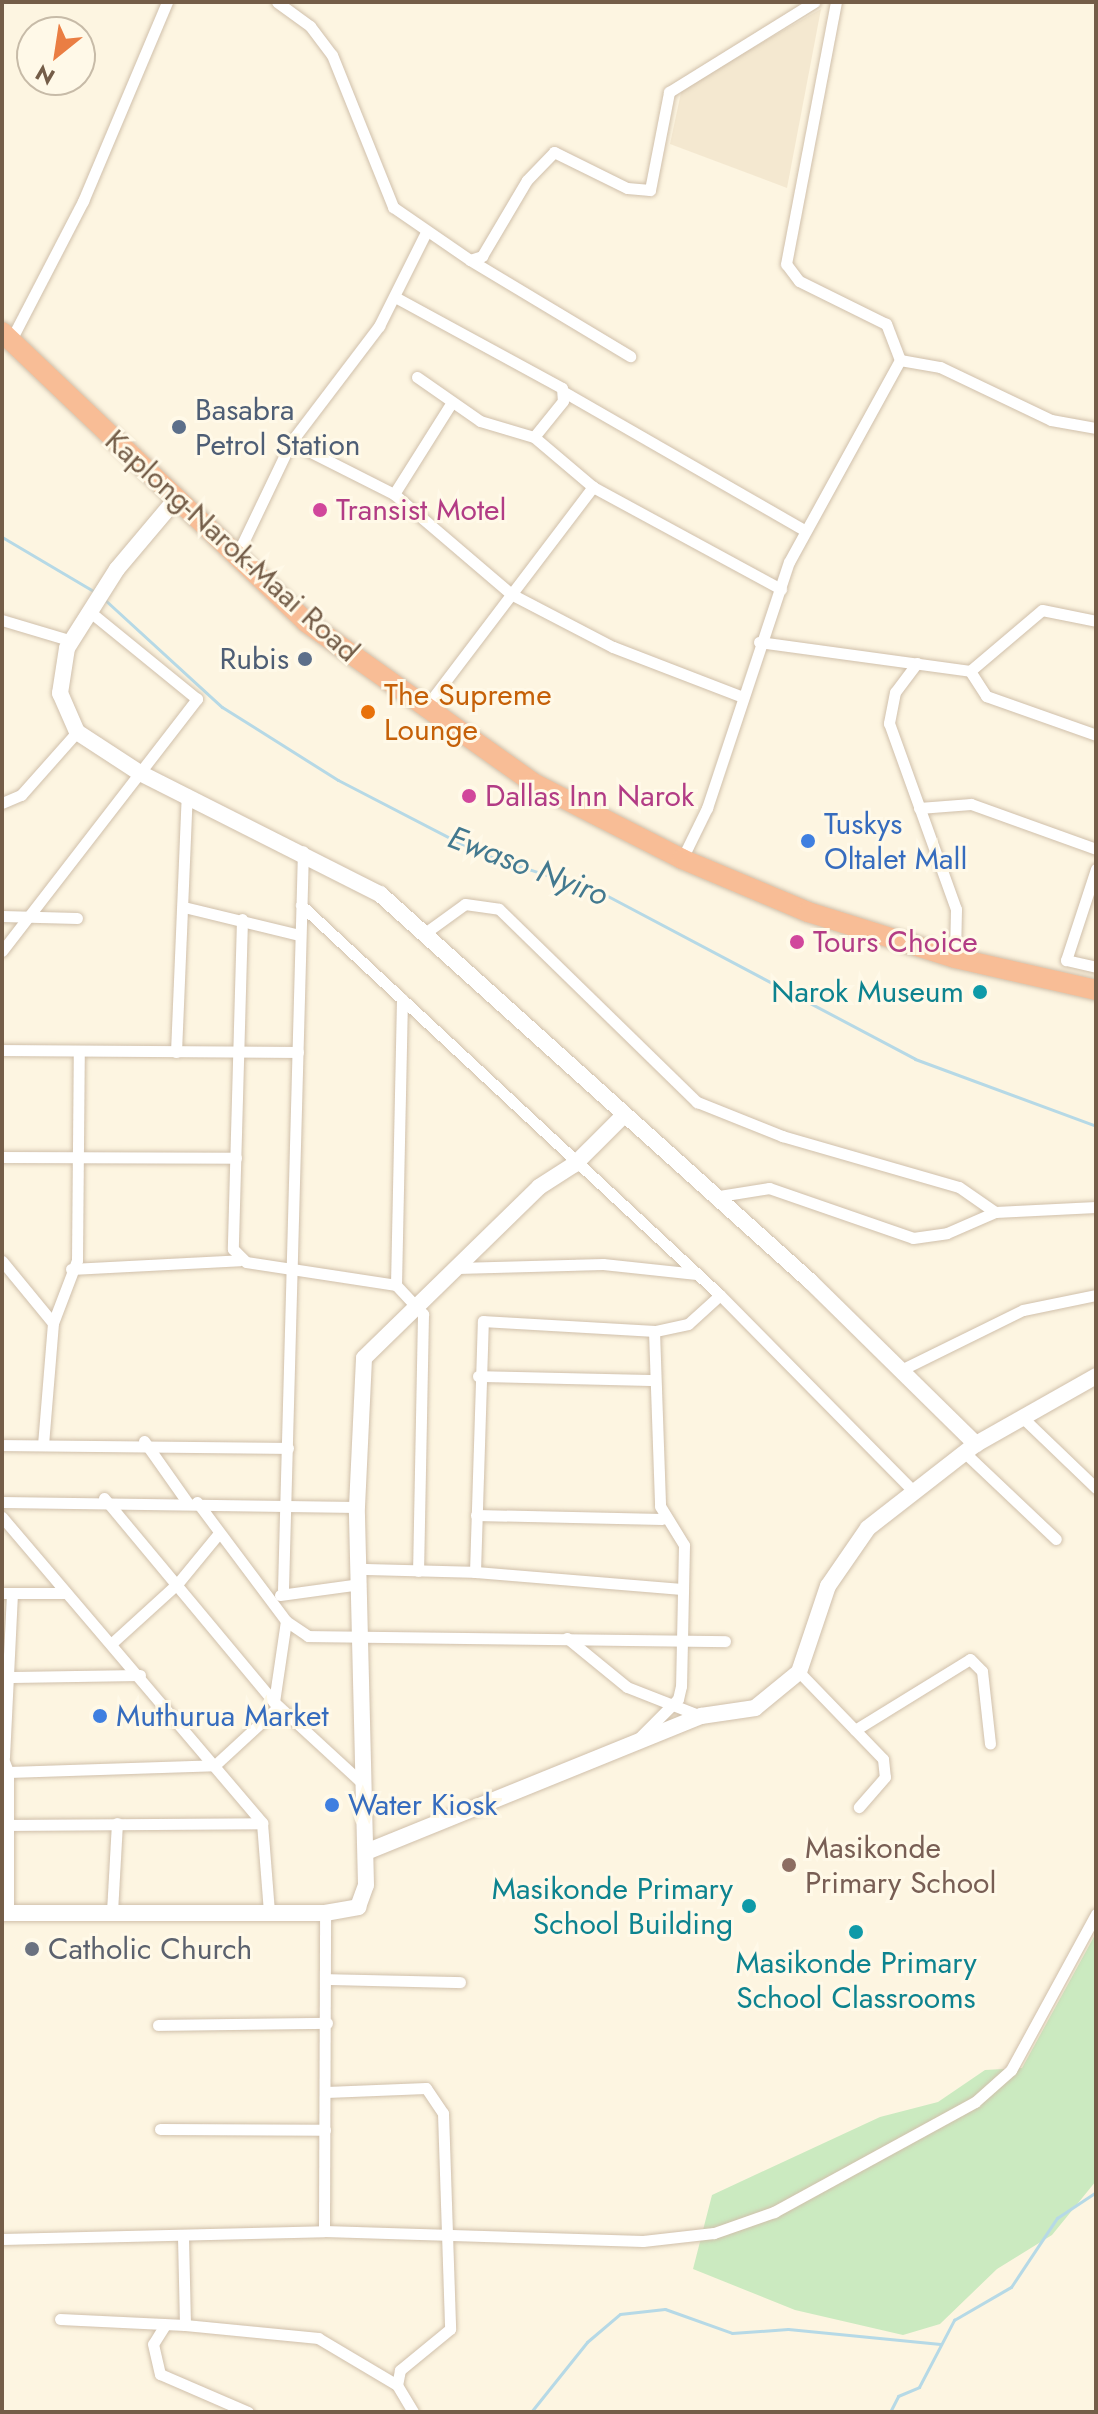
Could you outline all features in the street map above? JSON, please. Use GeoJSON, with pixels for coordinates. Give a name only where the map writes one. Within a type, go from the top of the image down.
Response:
{"type":"FeatureCollection","features":[{"type":"Feature","properties":{"kind":"highway","name":"Kaplong-Narok-Maai Road"},"geometry":{"type":"LineString","coordinates":[[6,336],[236,557],[347,654],[535,784],[682,859],[808,912],[955,958],[1096,990]]}},
{"type":"Feature","properties":{"kind":"street"},"geometry":{"type":"LineString","coordinates":[[6,336],[83,201],[167,2]]}},
{"type":"Feature","properties":{"kind":"street"},"geometry":{"type":"LineString","coordinates":[[277,2],[325,45],[353,94],[393,207],[425,234],[630,356]]}},
{"type":"Feature","properties":{"kind":"street"},"geometry":{"type":"LineString","coordinates":[[470,260],[482,256],[527,180],[554,152],[627,188],[650,190],[669,92],[814,2]]}},
{"type":"Feature","properties":{"kind":"street"},"geometry":{"type":"LineString","coordinates":[[836,2],[786,264],[799,281],[886,324],[900,360]]}},
{"type":"Feature","properties":{"kind":"street"},"geometry":{"type":"LineString","coordinates":[[236,557],[291,442],[395,297],[425,234]]}},
{"type":"Feature","properties":{"kind":"street"},"geometry":{"type":"LineString","coordinates":[[395,297],[804,530]]}},
{"type":"Feature","properties":{"kind":"street"},"geometry":{"type":"LineString","coordinates":[[900,360],[940,367],[1051,420],[1096,428]]}},
{"type":"Feature","properties":{"kind":"street"},"geometry":{"type":"LineString","coordinates":[[682,859],[707,808],[740,696],[804,530],[900,360]]}},
{"type":"Feature","properties":{"kind":"street"},"geometry":{"type":"LineString","coordinates":[[417,377],[450,405],[498,430],[534,437],[593,487],[781,589]]}},
{"type":"Feature","properties":{"kind":"street"},"geometry":{"type":"LineString","coordinates":[[534,437],[564,392]]}},
{"type":"Feature","properties":{"kind":"street"},"geometry":{"type":"LineString","coordinates":[[394,494],[450,405]]}},
{"type":"Feature","properties":{"kind":"street"},"geometry":{"type":"LineString","coordinates":[[291,442],[394,494],[511,594],[613,647],[740,696]]}},
{"type":"Feature","properties":{"kind":"street"},"geometry":{"type":"LineString","coordinates":[[425,708],[593,487]]}},
{"type":"Feature","properties":{"kind":"street"},"geometry":{"type":"LineString","coordinates":[[176,499],[89,611],[72,641],[60,693],[77,732],[140,773],[303,851],[380,894],[905,1368],[971,1449],[1056,1539]]}},
{"type":"Feature","properties":{"kind":"street"},"geometry":{"type":"LineString","coordinates":[[970,671],[1042,610],[1096,621]]}},
{"type":"Feature","properties":{"kind":"street"},"geometry":{"type":"LineString","coordinates":[[2,951],[197,699],[89,611]]}},
{"type":"Feature","properties":{"kind":"street"},"geometry":{"type":"LineString","coordinates":[[2,620],[72,641]]}},
{"type":"Feature","properties":{"kind":"street"},"geometry":{"type":"LineString","coordinates":[[759,642],[970,671],[986,696],[1096,735]]}},
{"type":"Feature","properties":{"kind":"street"},"geometry":{"type":"LineString","coordinates":[[917,663],[895,692],[889,723],[960,922],[955,958]]}},
{"type":"Feature","properties":{"kind":"street"},"geometry":{"type":"LineString","coordinates":[[2,803],[21,795],[77,732]]}},
{"type":"Feature","properties":{"kind":"street"},"geometry":{"type":"LineString","coordinates":[[176,1052],[188,908],[187,794]]}},
{"type":"Feature","properties":{"kind":"street"},"geometry":{"type":"LineString","coordinates":[[919,808],[971,804],[1096,849]]}},
{"type":"Feature","properties":{"kind":"street"},"geometry":{"type":"LineString","coordinates":[[8,1772],[215,1765],[276,1705],[286,1621],[280,1595],[294,1268],[303,851]]}},
{"type":"Feature","properties":{"kind":"street"},"geometry":{"type":"LineString","coordinates":[[1096,869],[1066,960],[1096,967]]}},
{"type":"Feature","properties":{"kind":"street"},"geometry":{"type":"LineString","coordinates":[[425,933],[465,904],[499,909],[697,1102],[782,1136],[959,1187],[995,1212]]}},
{"type":"Feature","properties":{"kind":"street"},"geometry":{"type":"LineString","coordinates":[[301,905],[575,1164],[720,1295],[912,1490]]}},
{"type":"Feature","properties":{"kind":"street"},"geometry":{"type":"LineString","coordinates":[[188,908],[300,935]]}},
{"type":"Feature","properties":{"kind":"street"},"geometry":{"type":"LineString","coordinates":[[2,916],[77,918]]}},
{"type":"Feature","properties":{"kind":"street"},"geometry":{"type":"LineString","coordinates":[[240,1260],[233,1249],[242,919]]}},
{"type":"Feature","properties":{"kind":"street"},"geometry":{"type":"LineString","coordinates":[[396,1285],[402,999]]}},
{"type":"Feature","properties":{"kind":"street"},"geometry":{"type":"LineString","coordinates":[[2,1050],[298,1052]]}},
{"type":"Feature","properties":{"kind":"street"},"geometry":{"type":"LineString","coordinates":[[43,1445],[53,1323],[77,1260],[79,1051]]}},
{"type":"Feature","properties":{"kind":"street"},"geometry":{"type":"LineString","coordinates":[[66,1593],[7,1593],[12,1677],[3,1756],[8,1772],[5,1913],[325,1913],[358,1907],[366,1852],[357,1507],[364,1358],[415,1303],[457,1268],[539,1187],[575,1164],[624,1115]]}},
{"type":"Feature","properties":{"kind":"street"},"geometry":{"type":"LineString","coordinates":[[2,1157],[236,1158]]}},
{"type":"Feature","properties":{"kind":"street"},"geometry":{"type":"LineString","coordinates":[[713,1197],[769,1188],[913,1238],[947,1233],[995,1212],[1096,1207]]}},
{"type":"Feature","properties":{"kind":"street"},"geometry":{"type":"LineString","coordinates":[[71,1270],[88,1263],[240,1260],[396,1285],[415,1303],[425,1323],[418,1571]]}},
{"type":"Feature","properties":{"kind":"street"},"geometry":{"type":"LineString","coordinates":[[2,1261],[53,1323]]}},
{"type":"Feature","properties":{"kind":"street"},"geometry":{"type":"LineString","coordinates":[[457,1268],[603,1264],[696,1274]]}},
{"type":"Feature","properties":{"kind":"street"},"geometry":{"type":"LineString","coordinates":[[475,1572],[479,1327],[486,1320],[654,1331],[688,1324],[720,1295]]}},
{"type":"Feature","properties":{"kind":"street"},"geometry":{"type":"LineString","coordinates":[[905,1368],[1023,1310],[1096,1295]]}},
{"type":"Feature","properties":{"kind":"street"},"geometry":{"type":"LineString","coordinates":[[631,1745],[681,1693],[684,1545],[662,1519],[654,1331]]}},
{"type":"Feature","properties":{"kind":"street"},"geometry":{"type":"LineString","coordinates":[[478,1376],[655,1380]]}},
{"type":"Feature","properties":{"kind":"street"},"geometry":{"type":"LineString","coordinates":[[366,1852],[701,1716],[755,1708],[799,1672],[847,1553],[912,1490],[971,1449],[1096,1376]]}},
{"type":"Feature","properties":{"kind":"street"},"geometry":{"type":"LineString","coordinates":[[1023,1418],[1096,1488]]}},
{"type":"Feature","properties":{"kind":"street"},"geometry":{"type":"LineString","coordinates":[[2,1445],[144,1441],[288,1448]]}},
{"type":"Feature","properties":{"kind":"street"},"geometry":{"type":"LineString","coordinates":[[144,1441],[219,1533],[280,1595]]}},
{"type":"Feature","properties":{"kind":"street"},"geometry":{"type":"LineString","coordinates":[[2,1502],[104,1498],[285,1507],[357,1507]]}},
{"type":"Feature","properties":{"kind":"street"},"geometry":{"type":"LineString","coordinates":[[104,1498],[178,1583],[276,1705],[362,1783]]}},
{"type":"Feature","properties":{"kind":"street"},"geometry":{"type":"LineString","coordinates":[[476,1515],[662,1519]]}},
{"type":"Feature","properties":{"kind":"street"},"geometry":{"type":"LineString","coordinates":[[2,1517],[140,1675],[262,1823],[269,1911]]}},
{"type":"Feature","properties":{"kind":"street"},"geometry":{"type":"LineString","coordinates":[[112,1643],[178,1583],[219,1533]]}},
{"type":"Feature","properties":{"kind":"street"},"geometry":{"type":"LineString","coordinates":[[280,1595],[361,1577],[418,1571],[475,1572],[682,1589]]}},
{"type":"Feature","properties":{"kind":"street"},"geometry":{"type":"LineString","coordinates":[[286,1621],[308,1636],[567,1638],[682,1645],[725,1641]]}},
{"type":"Feature","properties":{"kind":"street"},"geometry":{"type":"LineString","coordinates":[[567,1638],[627,1687],[667,1706],[701,1716]]}},
{"type":"Feature","properties":{"kind":"street"},"geometry":{"type":"LineString","coordinates":[[855,1730],[970,1659],[982,1671],[990,1744]]}},
{"type":"Feature","properties":{"kind":"street"},"geometry":{"type":"LineString","coordinates":[[799,1672],[855,1730],[886,1769],[859,1807]]}},
{"type":"Feature","properties":{"kind":"street"},"geometry":{"type":"LineString","coordinates":[[12,1677],[140,1675]]}},
{"type":"Feature","properties":{"kind":"street"},"geometry":{"type":"LineString","coordinates":[[112,1912],[117,1823]]}},
{"type":"Feature","properties":{"kind":"street"},"geometry":{"type":"LineString","coordinates":[[7,1825],[262,1823]]}},
{"type":"Feature","properties":{"kind":"street"},"geometry":{"type":"LineString","coordinates":[[324,2231],[325,1913]]}},
{"type":"Feature","properties":{"kind":"street"},"geometry":{"type":"LineString","coordinates":[[2,2239],[324,2231],[673,2240],[774,2212],[953,2115],[1011,2070],[1096,1914]]}},
{"type":"Feature","properties":{"kind":"street"},"geometry":{"type":"LineString","coordinates":[[325,1979],[460,1982]]}},
{"type":"Feature","properties":{"kind":"street"},"geometry":{"type":"LineString","coordinates":[[158,2025],[327,2023]]}},
{"type":"Feature","properties":{"kind":"street"},"geometry":{"type":"LineString","coordinates":[[326,2092],[432,2090],[444,2124],[449,2332],[409,2359],[397,2385]]}},
{"type":"Feature","properties":{"kind":"street"},"geometry":{"type":"LineString","coordinates":[[160,2129],[325,2130]]}},
{"type":"Feature","properties":{"kind":"street"},"geometry":{"type":"LineString","coordinates":[[183,2236],[185,2325]]}},
{"type":"Feature","properties":{"kind":"street"},"geometry":{"type":"LineString","coordinates":[[60,2319],[185,2325],[318,2338],[397,2385],[413,2412]]}},
{"type":"Feature","properties":{"kind":"street"},"geometry":{"type":"LineString","coordinates":[[165,2325],[153,2344],[160,2374],[248,2412]]}},
{"type":"Feature","properties":{"kind":"shaded area"},"geometry":{"type":"Polygon","coordinates":[[[821,9],[787,188],[670,144],[682,88],[821,9]]]}},
{"type":"Feature","properties":{"kind":"green space"},"geometry":{"type":"Polygon","coordinates":[[[1096,1933],[1096,2181],[1052,2235],[997,2269],[940,2324],[903,2335],[795,2310],[693,2269],[712,2195],[880,2117],[938,2102],[985,2070],[1022,2068],[1096,1933]]]}},
{"type":"Feature","properties":{"kind":"waterway","name":"Ewaso Nyiro"},"geometry":{"type":"LineString","coordinates":[[2,537],[95,592]]}},
{"type":"Feature","properties":{"kind":"waterway","name":"Ewaso Nyiro"},"geometry":{"type":"LineString","coordinates":[[104,599],[222,707],[338,780],[479,853],[602,893],[915,1059],[1096,1126]]}},
{"type":"Feature","properties":{"kind":"waterway"},"geometry":{"type":"LineString","coordinates":[[890,2412],[898,2396],[919,2387],[954,2320],[1011,2287],[1057,2218],[1096,2192]]}},
{"type":"Feature","properties":{"kind":"waterway"},"geometry":{"type":"LineString","coordinates":[[531,2412],[587,2342],[620,2314],[665,2309],[732,2333],[788,2329],[940,2344]]}},
{"type":"Feature","properties":{"kind":"place","name":"Basabra Petrol Station"},"geometry":{"type":"Point","coordinates":[179,427]}},
{"type":"Feature","properties":{"kind":"place","name":"Transist Motel"},"geometry":{"type":"Point","coordinates":[320,510]}},
{"type":"Feature","properties":{"kind":"place","name":"Rubis"},"geometry":{"type":"Point","coordinates":[305,659]}},
{"type":"Feature","properties":{"kind":"place","name":"The Supreme Lounge"},"geometry":{"type":"Point","coordinates":[368,712]}},
{"type":"Feature","properties":{"kind":"place","name":"Dallas Inn Narok"},"geometry":{"type":"Point","coordinates":[469,796]}},
{"type":"Feature","properties":{"kind":"place","name":"Tuskys Oltalet Mall"},"geometry":{"type":"Point","coordinates":[808,841]}},
{"type":"Feature","properties":{"kind":"place","name":"Tours Choice"},"geometry":{"type":"Point","coordinates":[797,942]}},
{"type":"Feature","properties":{"kind":"place","name":"Narok Museum"},"geometry":{"type":"Point","coordinates":[980,992]}},
{"type":"Feature","properties":{"kind":"place","name":"Muthurua Market"},"geometry":{"type":"Point","coordinates":[100,1716]}},
{"type":"Feature","properties":{"kind":"place","name":"Water Kiosk"},"geometry":{"type":"Point","coordinates":[332,1805]}},
{"type":"Feature","properties":{"kind":"place","name":"Masikonde Primary School"},"geometry":{"type":"Point","coordinates":[789,1865]}},
{"type":"Feature","properties":{"kind":"place","name":"Masikonde Primary School Building"},"geometry":{"type":"Point","coordinates":[749,1906]}},
{"type":"Feature","properties":{"kind":"place","name":"Masikonde Primary School Classrooms"},"geometry":{"type":"Point","coordinates":[856,1932]}},
{"type":"Feature","properties":{"kind":"place","name":"Catholic Church"},"geometry":{"type":"Point","coordinates":[32,1949]}}]}
